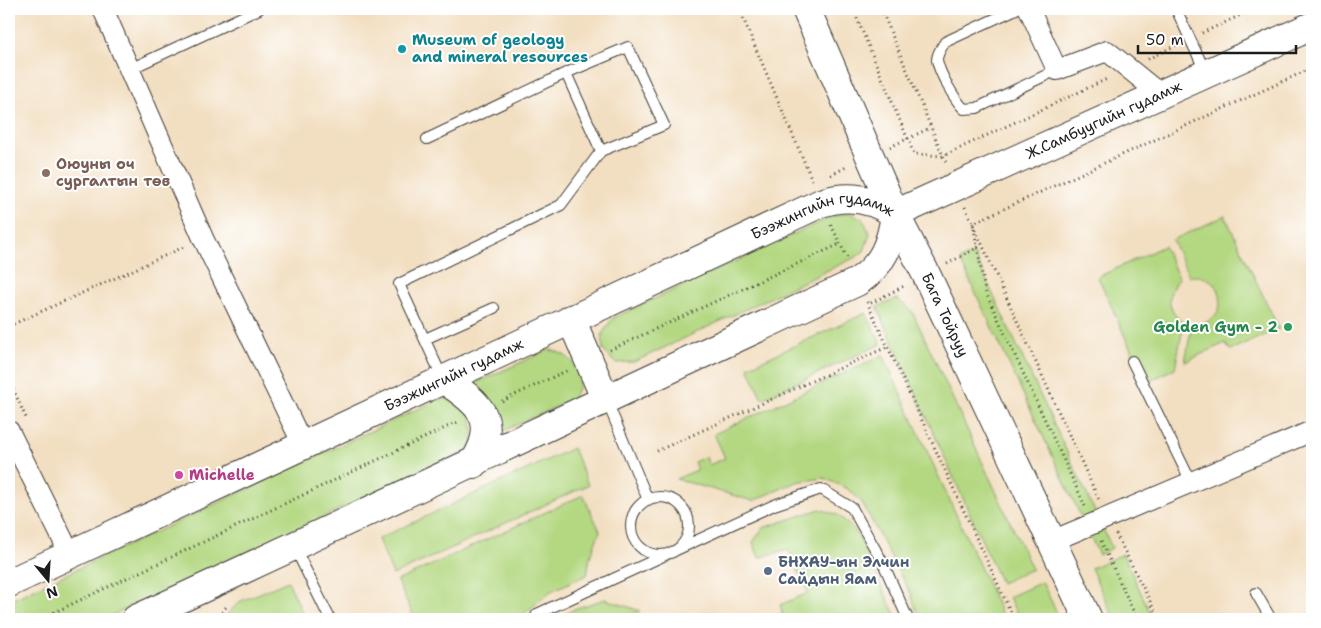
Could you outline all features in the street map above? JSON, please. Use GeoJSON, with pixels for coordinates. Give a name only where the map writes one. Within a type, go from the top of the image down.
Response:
{"type":"FeatureCollection","features":[{"type":"Feature","properties":{"kind":"main road","name":"Бага Тойруу"},"geometry":{"type":"LineString","coordinates":[[806,9],[895,214],[1088,619]]}},
{"type":"Feature","properties":{"kind":"main road","name":"Ж.Самбуугийн гудамж"},"geometry":{"type":"LineString","coordinates":[[895,214],[1312,26]]}},
{"type":"Feature","properties":{"kind":"main road","name":"Бээжингийн гудамж"},"geometry":{"type":"LineString","coordinates":[[9,584],[821,203],[840,198],[860,198],[879,205],[895,214],[890,243],[886,252],[867,276],[857,282],[605,398],[473,464],[136,619]]}},
{"type":"Feature","properties":{"kind":"main road"},"geometry":{"type":"LineString","coordinates":[[571,319],[590,359],[605,398]]}},
{"type":"Feature","properties":{"kind":"main road"},"geometry":{"type":"LineString","coordinates":[[444,380],[470,397],[482,411],[485,435],[473,464]]}},
{"type":"Feature","properties":{"kind":"street"},"geometry":{"type":"LineString","coordinates":[[103,9],[203,238],[303,446]]}},
{"type":"Feature","properties":{"kind":"street"},"geometry":{"type":"LineString","coordinates":[[1029,9],[1057,70],[1107,51],[1160,94]]}},
{"type":"Feature","properties":{"kind":"street"},"geometry":{"type":"LineString","coordinates":[[1052,541],[1312,430]]}},
{"type":"Feature","properties":{"kind":"street"},"geometry":{"type":"LineString","coordinates":[[9,431],[70,554]]}},
{"type":"Feature","properties":{"kind":"lane"},"geometry":{"type":"LineString","coordinates":[[130,69],[259,9]]}},
{"type":"Feature","properties":{"kind":"lane"},"geometry":{"type":"LineString","coordinates":[[1016,9],[945,42],[938,52],[937,61],[955,100],[964,109],[976,108],[1057,70]]}},
{"type":"Feature","properties":{"kind":"lane"},"geometry":{"type":"LineString","coordinates":[[1176,9],[1206,73]]}},
{"type":"Feature","properties":{"kind":"lane"},"geometry":{"type":"LineString","coordinates":[[427,140],[566,73],[628,47],[664,125],[601,151],[561,205],[399,284],[444,380]]}},
{"type":"Feature","properties":{"kind":"lane"},"geometry":{"type":"LineString","coordinates":[[566,73],[601,151]]}},
{"type":"Feature","properties":{"kind":"lane"},"geometry":{"type":"LineString","coordinates":[[424,339],[494,308]]}},
{"type":"Feature","properties":{"kind":"lane"},"geometry":{"type":"LineString","coordinates":[[1132,361],[1191,482]]}},
{"type":"Feature","properties":{"kind":"lane"},"geometry":{"type":"LineString","coordinates":[[605,398],[648,500]]}},
{"type":"Feature","properties":{"kind":"lane"},"geometry":{"type":"LineString","coordinates":[[535,619],[538,614],[774,505],[821,490],[852,508],[883,563],[908,619]]}},
{"type":"Feature","properties":{"kind":"lane"},"geometry":{"type":"LineString","coordinates":[[659,497],[670,498],[680,504],[686,514],[689,525],[687,535],[681,545],[672,552],[662,554],[650,553],[641,547],[634,538],[631,527],[633,516],[639,506],[648,500],[659,497]]}},
{"type":"Feature","properties":{"kind":"lane"},"geometry":{"type":"LineString","coordinates":[[295,547],[330,619]]}},
{"type":"Feature","properties":{"kind":"lane"},"geometry":{"type":"LineString","coordinates":[[1256,593],[1271,619]]}},
{"type":"Feature","properties":{"kind":"path"},"geometry":{"type":"LineString","coordinates":[[739,9],[821,203],[1014,619]]}},
{"type":"Feature","properties":{"kind":"path"},"geometry":{"type":"LineString","coordinates":[[853,9],[914,154],[943,156],[1254,9]]}},
{"type":"Feature","properties":{"kind":"path"},"geometry":{"type":"LineString","coordinates":[[882,9],[956,187],[1100,520],[1138,619]]}},
{"type":"Feature","properties":{"kind":"path"},"geometry":{"type":"LineString","coordinates":[[973,224],[1312,68]]}},
{"type":"Feature","properties":{"kind":"path"},"geometry":{"type":"LineString","coordinates":[[973,224],[984,291],[1100,520],[1159,619]]}},
{"type":"Feature","properties":{"kind":"path"},"geometry":{"type":"LineString","coordinates":[[9,326],[203,238]]}},
{"type":"Feature","properties":{"kind":"path"},"geometry":{"type":"LineString","coordinates":[[40,619],[590,359],[840,244]]}},
{"type":"Feature","properties":{"kind":"path"},"geometry":{"type":"LineString","coordinates":[[657,451],[887,347]]}},
{"type":"Feature","properties":{"kind":"green space"},"geometry":{"type":"Polygon","coordinates":[[[850,213],[863,219],[870,234],[864,251],[856,257],[634,362],[615,363],[603,350],[602,334],[613,318],[833,216],[850,213]]]}},
{"type":"Feature","properties":{"kind":"green space"},"geometry":{"type":"Polygon","coordinates":[[[1225,216],[1279,329],[1230,350],[1225,343],[1185,362],[1192,324],[1204,323],[1213,318],[1218,310],[1220,300],[1219,291],[1213,283],[1203,277],[1189,276],[1172,240],[1225,216]]]}},
{"type":"Feature","properties":{"kind":"green space"},"geometry":{"type":"Polygon","coordinates":[[[1164,246],[1179,279],[1171,290],[1171,308],[1178,319],[1184,323],[1175,368],[1146,383],[1098,277],[1164,246]]]}},
{"type":"Feature","properties":{"kind":"green space"},"geometry":{"type":"Polygon","coordinates":[[[974,254],[1112,548],[1099,555],[960,260],[974,254]]]}},
{"type":"Feature","properties":{"kind":"green space"},"geometry":{"type":"Polygon","coordinates":[[[897,299],[912,311],[1032,569],[1001,583],[877,307],[897,299]]]}},
{"type":"Feature","properties":{"kind":"green space"},"geometry":{"type":"Polygon","coordinates":[[[866,313],[881,344],[762,399],[748,367],[866,313]]]}},
{"type":"Feature","properties":{"kind":"green space"},"geometry":{"type":"Polygon","coordinates":[[[548,350],[566,356],[577,369],[579,385],[576,393],[569,401],[490,437],[465,388],[548,350]]]}},
{"type":"Feature","properties":{"kind":"green space"},"geometry":{"type":"Polygon","coordinates":[[[883,355],[1004,619],[924,619],[917,612],[911,594],[861,501],[848,489],[824,478],[796,482],[753,501],[676,479],[697,470],[694,462],[706,457],[709,465],[725,458],[714,434],[883,355]]]}},
{"type":"Feature","properties":{"kind":"green space"},"geometry":{"type":"Polygon","coordinates":[[[447,398],[472,409],[473,443],[463,452],[104,619],[9,619],[9,601],[437,400],[447,398]]]}},
{"type":"Feature","properties":{"kind":"green space"},"geometry":{"type":"Polygon","coordinates":[[[573,448],[588,485],[393,575],[378,539],[573,448]]]}},
{"type":"Feature","properties":{"kind":"green space"},"geometry":{"type":"Polygon","coordinates":[[[583,495],[600,531],[590,557],[587,575],[551,591],[518,619],[415,619],[397,581],[583,495]]]}},
{"type":"Feature","properties":{"kind":"green space"},"geometry":{"type":"Polygon","coordinates":[[[820,509],[838,515],[855,530],[897,619],[771,619],[783,614],[780,605],[808,593],[788,549],[759,558],[753,542],[763,528],[820,509]]]}},
{"type":"Feature","properties":{"kind":"green space"},"geometry":{"type":"Polygon","coordinates":[[[1123,554],[1153,619],[1114,619],[1091,568],[1123,554]]]}},
{"type":"Feature","properties":{"kind":"green space"},"geometry":{"type":"Polygon","coordinates":[[[288,581],[305,618],[223,619],[239,602],[288,581]]]}},
{"type":"Feature","properties":{"kind":"green space"},"geometry":{"type":"Polygon","coordinates":[[[1042,582],[1060,619],[1019,619],[1009,597],[1042,582]]]}},
{"type":"Feature","properties":{"kind":"green space"},"geometry":{"type":"Polygon","coordinates":[[[605,599],[640,611],[624,619],[559,619],[574,609],[605,599]]]}},
{"type":"Feature","properties":{"kind":"place","name":"Museum of geology and mineral resources"},"geometry":{"type":"Point","coordinates":[402,49]}},
{"type":"Feature","properties":{"kind":"place","name":"Оюуны оч сургалтын төв"},"geometry":{"type":"Point","coordinates":[46,173]}},
{"type":"Feature","properties":{"kind":"place","name":"Golden Gym - 2"},"geometry":{"type":"Point","coordinates":[1288,327]}},
{"type":"Feature","properties":{"kind":"place","name":"Michelle"},"geometry":{"type":"Point","coordinates":[179,475]}},
{"type":"Feature","properties":{"kind":"place","name":"БНХАУ-ын Элчин Сайдын Яам"},"geometry":{"type":"Point","coordinates":[768,571]}}]}
